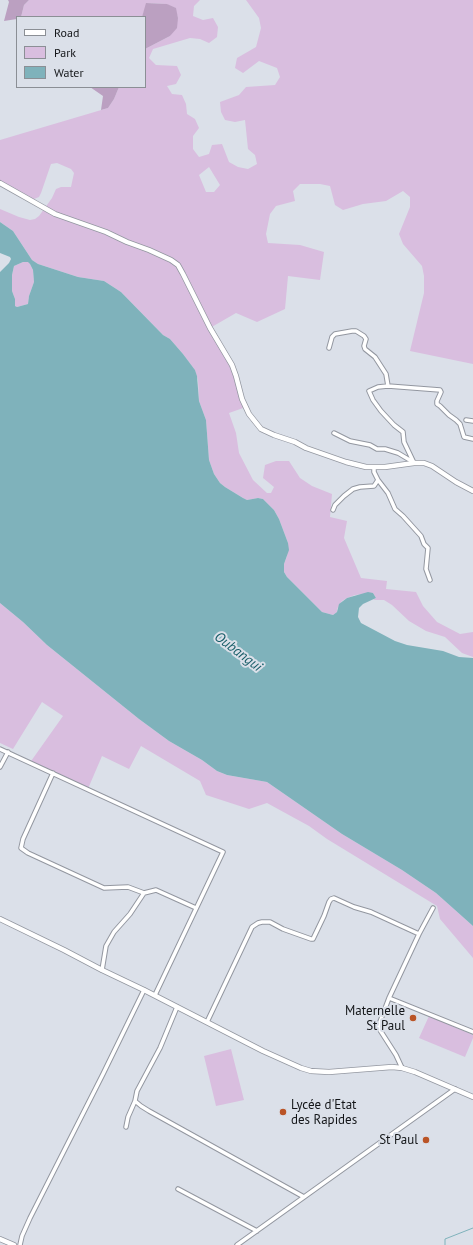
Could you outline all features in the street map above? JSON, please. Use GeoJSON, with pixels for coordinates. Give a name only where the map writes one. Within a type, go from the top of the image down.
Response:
{"type":"FeatureCollection","features":[{"type":"Feature","properties":{"kind":"main road"},"geometry":{"type":"LineString","coordinates":[[0,183],[55,214],[106,232],[171,260],[178,265],[184,274],[210,328],[232,365],[242,399],[249,414],[260,428],[306,448],[346,462],[374,468],[424,463],[432,466],[473,491]]}},
{"type":"Feature","properties":{"kind":"main road"},"geometry":{"type":"LineString","coordinates":[[0,919],[155,995],[290,1064],[311,1071],[329,1072],[392,1067],[402,1068],[415,1072],[473,1097]]}},
{"type":"Feature","properties":{"kind":"main road"},"geometry":{"type":"LineString","coordinates":[[0,1239],[14,1245]]}},
{"type":"Feature","properties":{"kind":"street"},"geometry":{"type":"LineString","coordinates":[[329,348],[332,337],[335,334],[356,331],[364,336],[366,339],[364,346],[375,356],[386,374],[388,386]]}},
{"type":"Feature","properties":{"kind":"street"},"geometry":{"type":"LineString","coordinates":[[414,463],[404,442],[403,432],[381,411],[372,400],[369,391],[378,387],[388,386],[440,390],[441,392],[437,404],[460,424],[464,437],[473,440]]}},
{"type":"Feature","properties":{"kind":"street"},"geometry":{"type":"LineString","coordinates":[[466,420],[473,421]]}},
{"type":"Feature","properties":{"kind":"street"},"geometry":{"type":"LineString","coordinates":[[334,433],[350,441],[370,445],[377,449],[398,453],[414,463]]}},
{"type":"Feature","properties":{"kind":"street"},"geometry":{"type":"LineString","coordinates":[[374,468],[374,472],[378,480],[388,493],[395,509],[421,536],[424,544],[428,548],[426,573],[430,580]]}},
{"type":"Feature","properties":{"kind":"street"},"geometry":{"type":"LineString","coordinates":[[333,510],[335,505],[353,489],[374,486],[378,480]]}},
{"type":"Feature","properties":{"kind":"street"},"geometry":{"type":"LineString","coordinates":[[0,749],[223,852],[155,995]]}},
{"type":"Feature","properties":{"kind":"street"},"geometry":{"type":"LineString","coordinates":[[0,767],[8,752]]}},
{"type":"Feature","properties":{"kind":"street"},"geometry":{"type":"LineString","coordinates":[[53,773],[22,838],[21,848],[28,853],[104,888],[120,886],[128,887],[144,893],[156,890],[196,908]]}},
{"type":"Feature","properties":{"kind":"street"},"geometry":{"type":"LineString","coordinates":[[102,970],[106,946],[114,932],[130,914],[144,893]]}},
{"type":"Feature","properties":{"kind":"street"},"geometry":{"type":"LineString","coordinates":[[207,1022],[252,927],[258,923],[270,922],[283,929],[313,939],[329,902],[334,898],[354,907],[372,912],[419,934]]}},
{"type":"Feature","properties":{"kind":"street"},"geometry":{"type":"LineString","coordinates":[[402,1068],[396,1055],[378,1026],[389,998],[433,908]]}},
{"type":"Feature","properties":{"kind":"street"},"geometry":{"type":"LineString","coordinates":[[20,1245],[22,1236],[30,1218],[144,990]]}},
{"type":"Feature","properties":{"kind":"street"},"geometry":{"type":"LineString","coordinates":[[389,998],[473,1032]]}},
{"type":"Feature","properties":{"kind":"street"},"geometry":{"type":"LineString","coordinates":[[126,1127],[128,1117],[136,1100],[137,1091],[160,1048],[177,1006]]}},
{"type":"Feature","properties":{"kind":"street"},"geometry":{"type":"LineString","coordinates":[[237,1245],[455,1089]]}},
{"type":"Feature","properties":{"kind":"street"},"geometry":{"type":"LineString","coordinates":[[136,1100],[140,1106],[149,1112],[304,1197]]}},
{"type":"Feature","properties":{"kind":"street"},"geometry":{"type":"LineString","coordinates":[[178,1189],[257,1231]]}},
{"type":"Feature","properties":{"kind":"green space"},"geometry":{"type":"Polygon","coordinates":[[[29,0],[200,0],[194,6],[193,16],[203,20],[213,18],[218,27],[217,37],[209,43],[200,39],[190,38],[153,49],[149,58],[156,65],[177,66],[181,75],[176,84],[167,86],[172,94],[182,95],[186,104],[187,114],[195,119],[199,128],[193,136],[193,149],[199,157],[209,154],[212,145],[222,144],[229,162],[238,167],[248,169],[257,164],[255,155],[248,149],[245,120],[235,122],[225,120],[221,112],[220,102],[239,95],[246,87],[275,85],[280,77],[277,68],[259,61],[243,73],[235,68],[237,58],[256,47],[261,28],[259,18],[246,0],[473,0],[473,364],[410,351],[424,293],[424,276],[422,266],[403,244],[399,234],[410,207],[410,197],[403,191],[386,201],[363,204],[343,210],[335,205],[330,186],[320,184],[300,184],[293,191],[295,201],[276,206],[270,214],[266,234],[268,243],[300,245],[324,252],[320,280],[288,276],[285,309],[257,322],[236,313],[210,328],[232,365],[246,407],[229,413],[236,433],[239,453],[253,480],[267,493],[271,493],[274,487],[263,478],[265,465],[276,461],[289,461],[300,478],[312,486],[332,494],[330,517],[347,521],[344,538],[361,578],[387,581],[386,589],[416,592],[423,606],[437,622],[460,634],[473,632],[473,657],[462,653],[445,637],[426,631],[409,621],[392,605],[384,600],[373,600],[376,598],[373,593],[355,595],[347,598],[342,601],[337,609],[337,612],[333,615],[322,612],[287,577],[284,572],[288,543],[274,510],[263,499],[258,498],[247,500],[243,498],[220,483],[214,474],[209,460],[206,420],[199,401],[198,380],[195,370],[183,354],[170,339],[163,335],[121,292],[104,281],[78,277],[38,264],[32,260],[13,231],[0,222],[0,209],[19,217],[30,220],[35,219],[39,216],[52,198],[56,189],[61,187],[71,187],[74,173],[71,169],[57,163],[51,164],[39,197],[29,199],[0,185],[0,140],[108,108],[119,88],[146,88],[146,48],[170,36],[178,18],[175,8],[166,4],[147,3],[142,16],[21,16],[24,5],[29,0]],[[209,167],[199,175],[206,192],[214,192],[220,185],[209,167]]]}},
{"type":"Feature","properties":{"kind":"green space"},"geometry":{"type":"Polygon","coordinates":[[[23,262],[29,262],[33,270],[34,282],[28,304],[17,307],[15,306],[15,299],[12,291],[12,275],[14,266],[23,262]]]}},
{"type":"Feature","properties":{"kind":"green space"},"geometry":{"type":"Polygon","coordinates":[[[0,603],[47,645],[139,719],[169,741],[202,760],[217,771],[227,775],[267,782],[342,834],[402,870],[436,893],[473,926],[473,958],[440,919],[437,906],[327,839],[309,826],[267,803],[249,809],[206,795],[200,781],[141,746],[129,769],[102,756],[87,791],[29,764],[63,716],[42,702],[13,749],[0,743],[0,603]]]}},
{"type":"Feature","properties":{"kind":"green space"},"geometry":{"type":"Polygon","coordinates":[[[429,1016],[473,1035],[465,1057],[419,1038],[429,1016]]]}},
{"type":"Feature","properties":{"kind":"green space"},"geometry":{"type":"Polygon","coordinates":[[[231,1049],[244,1100],[216,1106],[204,1056],[231,1049]]]}},
{"type":"Feature","properties":{"kind":"shaded area"},"geometry":{"type":"Polygon","coordinates":[[[8,0],[29,0],[24,5],[21,16],[16,16],[16,19],[4,21],[9,2],[8,0]]]}},
{"type":"Feature","properties":{"kind":"shaded area"},"geometry":{"type":"Polygon","coordinates":[[[146,3],[167,4],[176,8],[178,18],[177,28],[170,36],[146,48],[146,16],[142,16],[146,3]]]}},
{"type":"Feature","properties":{"kind":"shaded area"},"geometry":{"type":"Polygon","coordinates":[[[91,88],[119,88],[108,108],[101,110],[103,96],[91,88]]]}},
{"type":"Feature","properties":{"kind":"water","name":"Oubangui"},"geometry":{"type":"Polygon","coordinates":[[[0,222],[13,231],[32,260],[38,264],[78,277],[104,281],[121,292],[163,335],[170,339],[195,370],[197,376],[199,401],[206,420],[209,460],[214,474],[220,483],[243,498],[247,500],[258,498],[263,499],[274,510],[288,543],[289,550],[284,564],[284,572],[287,577],[322,612],[333,615],[337,612],[339,604],[347,598],[368,592],[373,593],[376,598],[363,604],[359,608],[358,617],[361,623],[395,641],[407,645],[443,651],[459,657],[473,658],[473,926],[436,893],[402,870],[342,834],[267,782],[227,775],[217,771],[202,760],[169,741],[139,719],[47,645],[0,603],[0,272],[11,259],[10,257],[0,253],[0,222]],[[23,262],[14,266],[12,275],[12,291],[15,299],[15,306],[17,307],[28,304],[34,282],[33,270],[28,262],[23,262]]]}},
{"type":"Feature","properties":{"kind":"waterway"},"geometry":{"type":"LineString","coordinates":[[445,1245],[445,1239],[473,1228]]}},
{"type":"Feature","properties":{"kind":"place","name":"Maternelle St Paul"},"geometry":{"type":"Point","coordinates":[413,1018]}},
{"type":"Feature","properties":{"kind":"place","name":"Lycée d'Etat des Rapides"},"geometry":{"type":"Point","coordinates":[283,1112]}},
{"type":"Feature","properties":{"kind":"place","name":"St Paul"},"geometry":{"type":"Point","coordinates":[426,1140]}}]}
